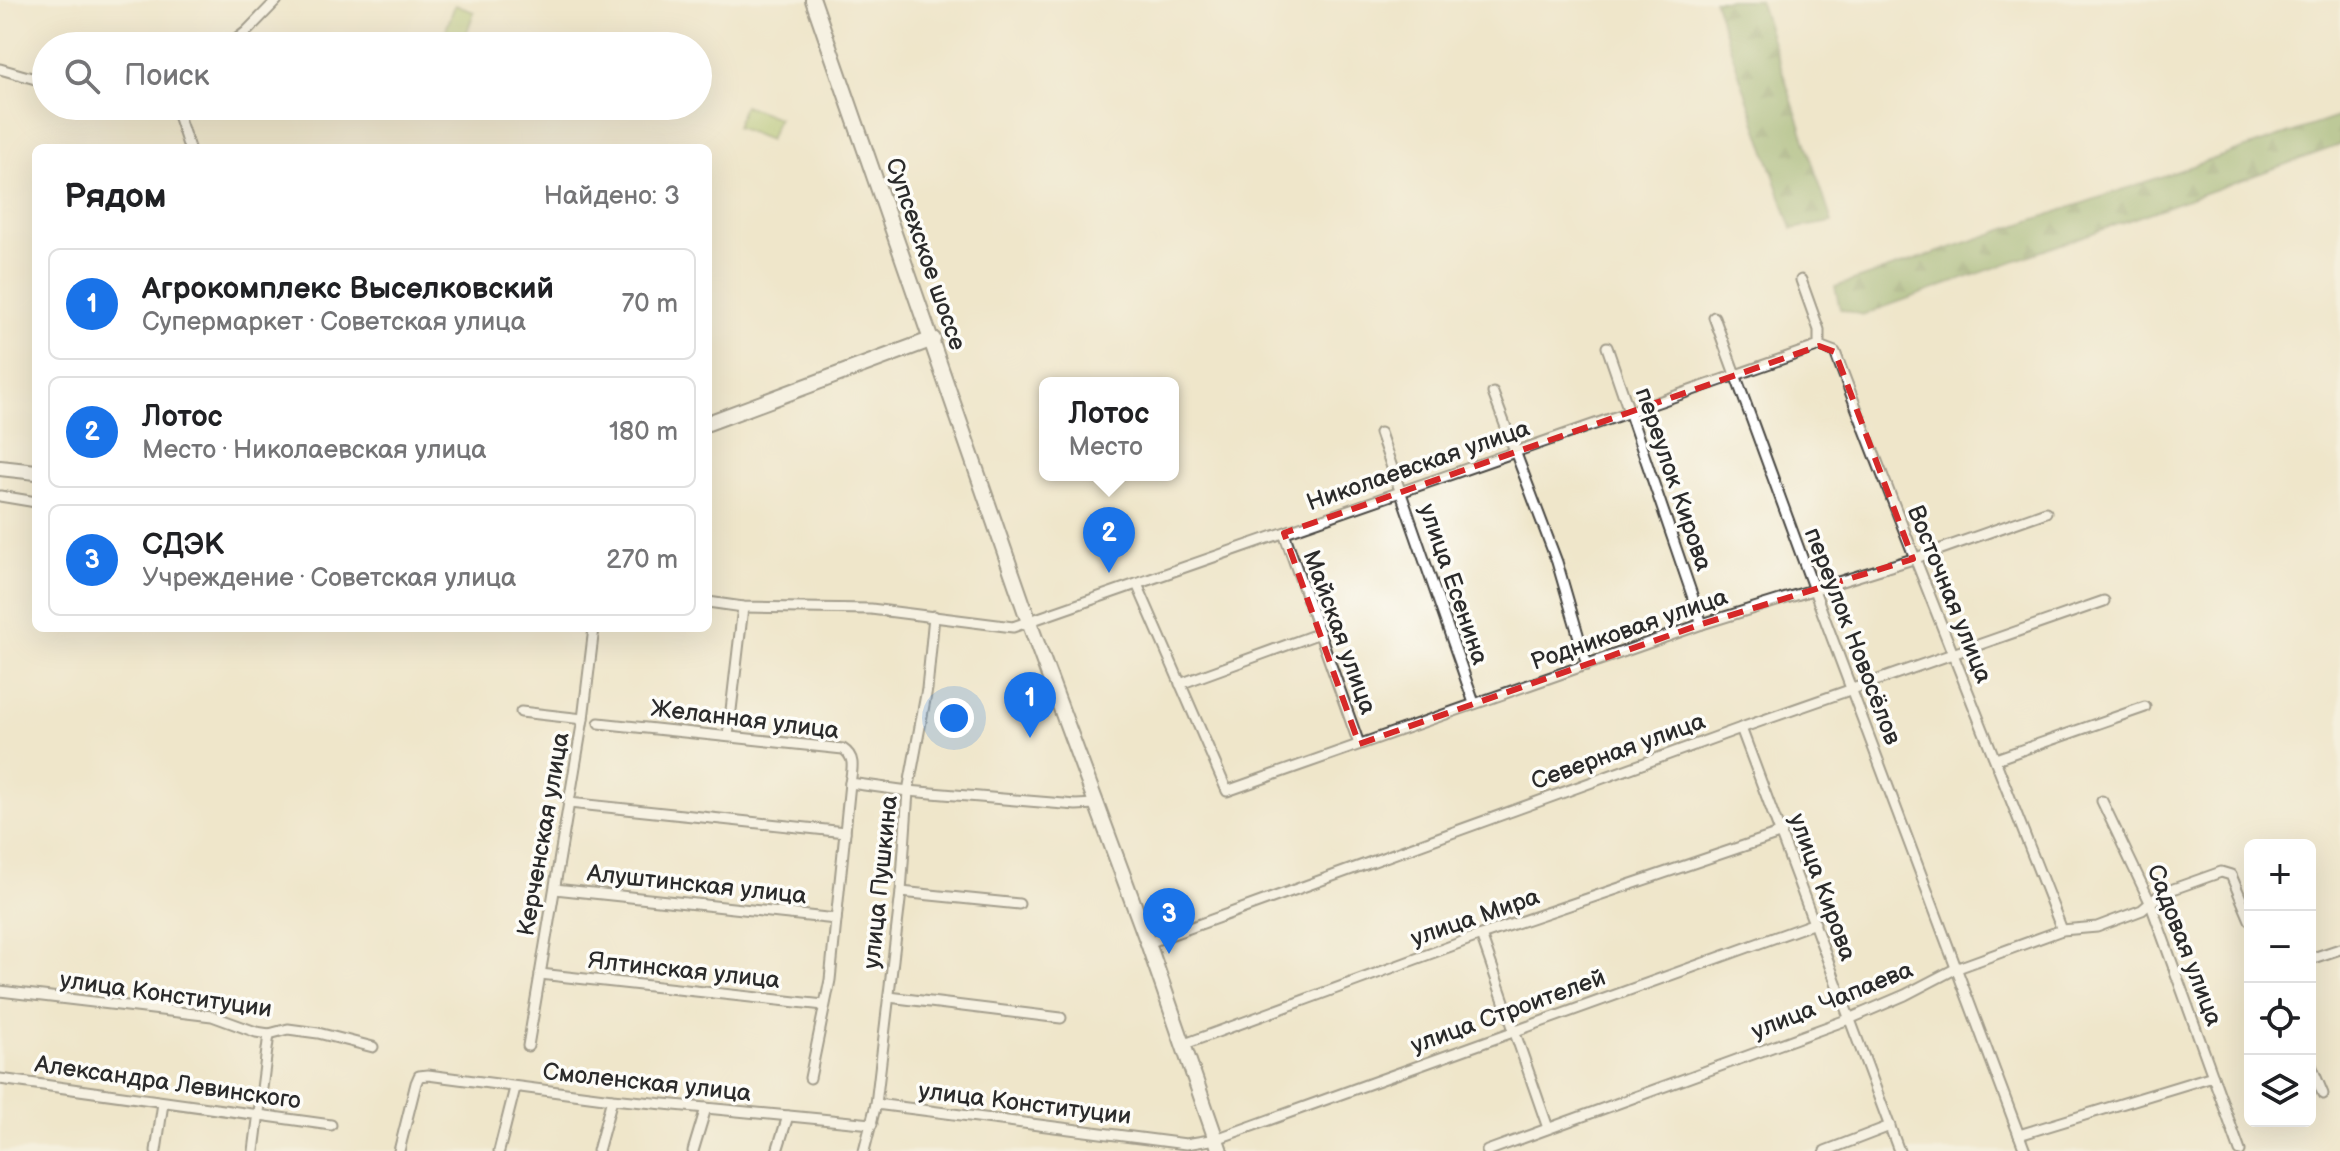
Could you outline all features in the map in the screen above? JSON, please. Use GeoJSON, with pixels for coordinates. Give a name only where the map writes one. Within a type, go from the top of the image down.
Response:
{"type":"FeatureCollection","features":[{"type":"Feature","properties":{"kind":"main road","name":"Супсехское шоссе"},"geometry":{"type":"LineString","coordinates":[[813,0],[1029,622],[1148,943],[1218,1145]]}},
{"type":"Feature","properties":{"kind":"main road"},"geometry":{"type":"LineString","coordinates":[[712,422],[933,339]]}},
{"type":"Feature","properties":{"kind":"main road"},"geometry":{"type":"LineString","coordinates":[[0,468],[32,472]]}},
{"type":"Feature","properties":{"kind":"street"},"geometry":{"type":"LineString","coordinates":[[246,32],[277,0]]}},
{"type":"Feature","properties":{"kind":"street"},"geometry":{"type":"LineString","coordinates":[[0,69],[32,78]]}},
{"type":"Feature","properties":{"kind":"street"},"geometry":{"type":"LineString","coordinates":[[180,120],[188,144]]}},
{"type":"Feature","properties":{"kind":"street","name":"Восточная улица"},"geometry":{"type":"LineString","coordinates":[[1801,280],[1819,330],[1819,346],[1835,352],[1913,559],[1996,759],[2062,930]]}},
{"type":"Feature","properties":{"kind":"street","name":"переулок Новосёлов"},"geometry":{"type":"LineString","coordinates":[[1714,317],[2025,1151]]}},
{"type":"Feature","properties":{"kind":"street","name":"Николаевская улица"},"geometry":{"type":"LineString","coordinates":[[712,603],[743,607],[871,609],[1013,627],[1819,346]]}},
{"type":"Feature","properties":{"kind":"street","name":"переулок Кирова"},"geometry":{"type":"LineString","coordinates":[[1607,347],[1702,624]]}},
{"type":"Feature","properties":{"kind":"street"},"geometry":{"type":"LineString","coordinates":[[1493,393],[1557,562],[1587,665]]}},
{"type":"Feature","properties":{"kind":"street","name":"улица Есенина"},"geometry":{"type":"LineString","coordinates":[[1380,433],[1474,703]]}},
{"type":"Feature","properties":{"kind":"street"},"geometry":{"type":"LineString","coordinates":[[0,496],[32,501]]}},
{"type":"Feature","properties":{"kind":"street","name":"Родниковая улица"},"geometry":{"type":"LineString","coordinates":[[1180,684],[1227,791],[1702,624],[1913,559],[2046,512]]}},
{"type":"Feature","properties":{"kind":"street","name":"Майская улица"},"geometry":{"type":"LineString","coordinates":[[1284,533],[1359,744]]}},
{"type":"Feature","properties":{"kind":"street"},"geometry":{"type":"LineString","coordinates":[[1137,584],[1180,684],[1320,633]]}},
{"type":"Feature","properties":{"kind":"street","name":"Северная улица"},"geometry":{"type":"LineString","coordinates":[[1148,943],[1741,728],[2104,601]]}},
{"type":"Feature","properties":{"kind":"street"},"geometry":{"type":"LineString","coordinates":[[728,736],[743,607]]}},
{"type":"Feature","properties":{"kind":"street","name":"улица Пушкина"},"geometry":{"type":"LineString","coordinates":[[864,1151],[876,1104],[901,892],[908,791],[927,689],[934,616]]}},
{"type":"Feature","properties":{"kind":"street","name":"Керченская улица"},"geometry":{"type":"LineString","coordinates":[[528,1046],[583,719],[594,632]]}},
{"type":"Feature","properties":{"kind":"street"},"geometry":{"type":"LineString","coordinates":[[1996,759],[2145,707]]}},
{"type":"Feature","properties":{"kind":"street"},"geometry":{"type":"LineString","coordinates":[[521,712],[583,719]]}},
{"type":"Feature","properties":{"kind":"street","name":"Желанная улица"},"geometry":{"type":"LineString","coordinates":[[599,723],[843,749],[850,753],[853,760],[830,980],[810,1078]]}},
{"type":"Feature","properties":{"kind":"street","name":"улица Кирова"},"geometry":{"type":"LineString","coordinates":[[1741,728],[1899,1151]]}},
{"type":"Feature","properties":{"kind":"street"},"geometry":{"type":"LineString","coordinates":[[850,783],[908,791],[1095,804]]}},
{"type":"Feature","properties":{"kind":"street","name":"Садовая улица"},"geometry":{"type":"LineString","coordinates":[[2102,801],[2150,902],[2240,1151]]}},
{"type":"Feature","properties":{"kind":"street"},"geometry":{"type":"LineString","coordinates":[[569,803],[845,832]]}},
{"type":"Feature","properties":{"kind":"street","name":"улица Мира"},"geometry":{"type":"LineString","coordinates":[[1182,1045],[1481,935],[1782,833]]}},
{"type":"Feature","properties":{"kind":"street","name":"улица Чапаева"},"geometry":{"type":"LineString","coordinates":[[1487,1151],[1849,1019],[1955,969],[2062,930],[2097,927],[2142,910],[2162,893],[2221,872],[2231,875],[2246,911]]}},
{"type":"Feature","properties":{"kind":"street","name":"Алуштинская улица"},"geometry":{"type":"LineString","coordinates":[[555,889],[836,919]]}},
{"type":"Feature","properties":{"kind":"street"},"geometry":{"type":"LineString","coordinates":[[901,892],[1019,904]]}},
{"type":"Feature","properties":{"kind":"street","name":"улица Строителей"},"geometry":{"type":"LineString","coordinates":[[1218,1145],[1512,1031],[1815,923]]}},
{"type":"Feature","properties":{"kind":"street"},"geometry":{"type":"LineString","coordinates":[[1481,935],[1548,1128]]}},
{"type":"Feature","properties":{"kind":"street"},"geometry":{"type":"LineString","coordinates":[[2316,957],[2340,949]]}},
{"type":"Feature","properties":{"kind":"street","name":"Ялтинская улица"},"geometry":{"type":"LineString","coordinates":[[540,974],[824,1005]]}},
{"type":"Feature","properties":{"kind":"street","name":"улица Конституции"},"geometry":{"type":"LineString","coordinates":[[0,991],[212,1016],[256,1032],[269,1034],[288,1029],[373,1047]]}},
{"type":"Feature","properties":{"kind":"street"},"geometry":{"type":"LineString","coordinates":[[889,997],[1061,1018]]}},
{"type":"Feature","properties":{"kind":"street"},"geometry":{"type":"LineString","coordinates":[[254,1151],[269,1034]]}},
{"type":"Feature","properties":{"kind":"street","name":"Смоленская улица"},"geometry":{"type":"LineString","coordinates":[[399,1151],[419,1076],[428,1075],[612,1099],[872,1124]]}},
{"type":"Feature","properties":{"kind":"street"},"geometry":{"type":"LineString","coordinates":[[2019,1135],[2213,1076]]}},
{"type":"Feature","properties":{"kind":"street"},"geometry":{"type":"LineString","coordinates":[[2316,1077],[2323,1094]]}},
{"type":"Feature","properties":{"kind":"street","name":"Александра Левинского"},"geometry":{"type":"LineString","coordinates":[[0,1079],[331,1125]]}},
{"type":"Feature","properties":{"kind":"street"},"geometry":{"type":"LineString","coordinates":[[499,1151],[515,1088]]}},
{"type":"Feature","properties":{"kind":"street"},"geometry":{"type":"LineString","coordinates":[[598,1151],[612,1099]]}},
{"type":"Feature","properties":{"kind":"street"},"geometry":{"type":"LineString","coordinates":[[156,1151],[163,1103]]}},
{"type":"Feature","properties":{"kind":"street","name":"улица Конституции"},"geometry":{"type":"LineString","coordinates":[[876,1104],[1186,1144],[1218,1145]]}},
{"type":"Feature","properties":{"kind":"street"},"geometry":{"type":"LineString","coordinates":[[693,1151],[706,1108]]}},
{"type":"Feature","properties":{"kind":"street"},"geometry":{"type":"LineString","coordinates":[[777,1151],[788,1116]]}},
{"type":"Feature","properties":{"kind":"street"},"geometry":{"type":"LineString","coordinates":[[1825,1151],[1890,1126]]}},
{"type":"Feature","properties":{"kind":"highlighted area"},"geometry":{"type":"Polygon","coordinates":[[[1819,346],[1835,352],[1913,559],[1702,624],[1359,744],[1284,533],[1819,346]]]}},
{"type":"Feature","properties":{"kind":"green space"},"geometry":{"type":"Polygon","coordinates":[[[1714,0],[1759,0],[1832,222],[1792,229],[1714,0]]]}},
{"type":"Feature","properties":{"kind":"green space"},"geometry":{"type":"Polygon","coordinates":[[[455,5],[474,12],[467,32],[445,32],[455,5]]]}},
{"type":"Feature","properties":{"kind":"green space"},"geometry":{"type":"Polygon","coordinates":[[[744,105],[778,118],[769,140],[736,127],[744,105]]]}},
{"type":"Feature","properties":{"kind":"green space"},"geometry":{"type":"Polygon","coordinates":[[[2340,116],[2340,145],[1862,315],[1840,309],[1835,287],[2340,116]]]}},
{"type":"Feature","properties":{"kind":"place","name":"Лотос"},"geometry":{"type":"Point","coordinates":[1109,573]}},
{"type":"Feature","properties":{"kind":"place","name":"Агрокомплекс Выселковский"},"geometry":{"type":"Point","coordinates":[1030,738]}},
{"type":"Feature","properties":{"kind":"place","name":"СДЭК"},"geometry":{"type":"Point","coordinates":[1169,954]}}]}
